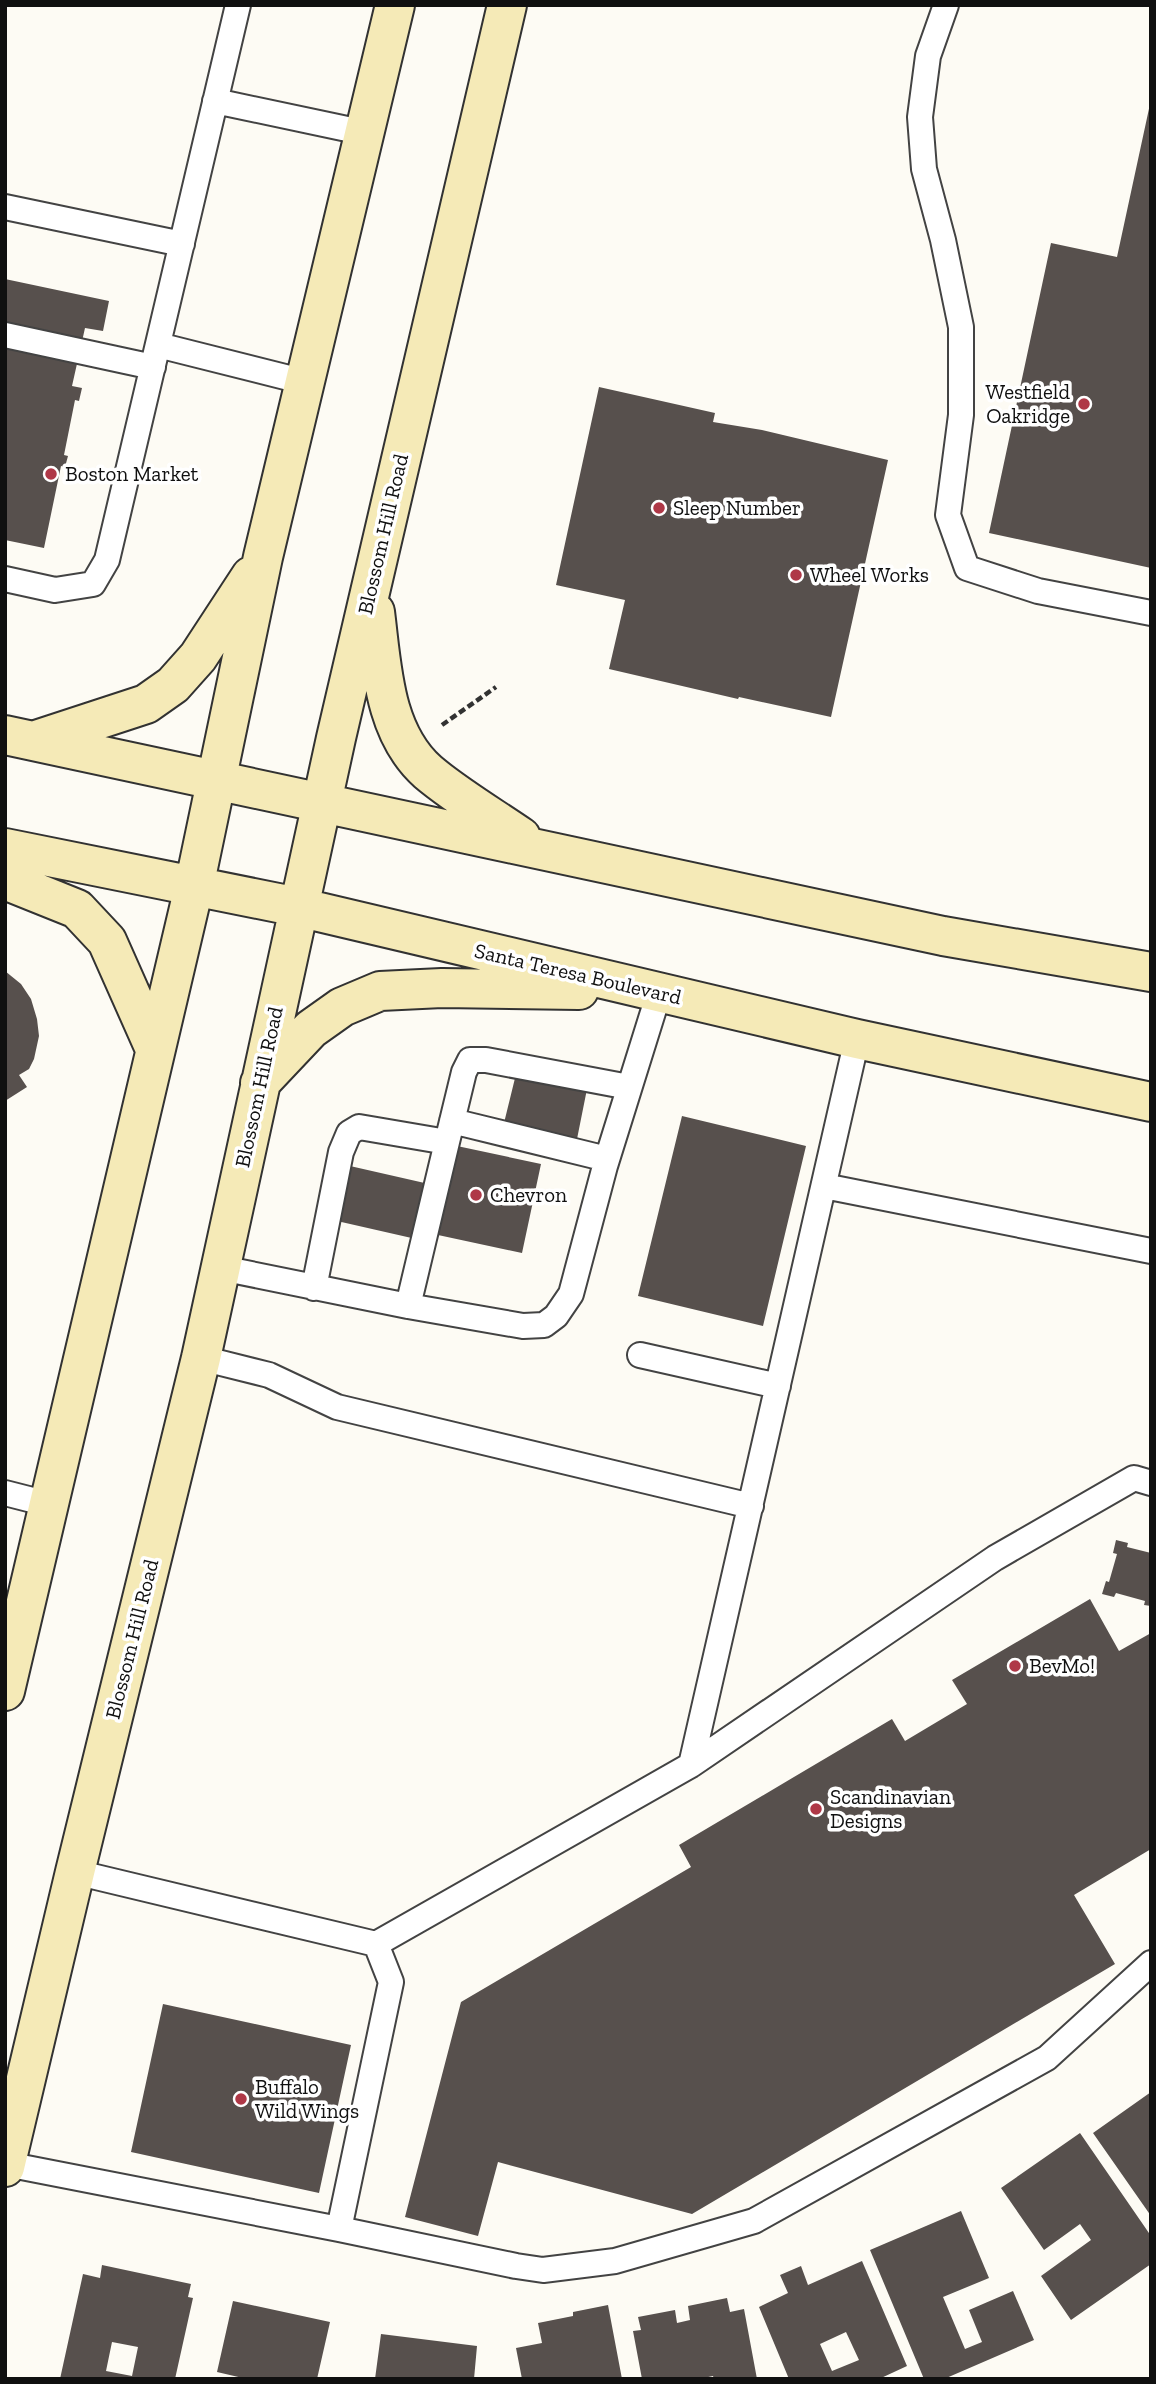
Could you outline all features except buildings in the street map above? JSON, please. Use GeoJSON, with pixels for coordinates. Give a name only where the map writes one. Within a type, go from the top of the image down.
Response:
{"type":"FeatureCollection","features":[{"type":"Feature","properties":{"kind":"main road"},"geometry":{"type":"LineString","coordinates":[[5,1691],[194,887],[263,557],[395,5]]}},
{"type":"Feature","properties":{"kind":"main road","name":"Blossom Hill Road"},"geometry":{"type":"LineString","coordinates":[[6,2166],[201,1358],[321,802],[507,5]]}},
{"type":"Feature","properties":{"kind":"main road"},"geometry":{"type":"LineString","coordinates":[[19,738],[146,704],[173,685],[198,657],[263,557]]}},
{"type":"Feature","properties":{"kind":"main road"},"geometry":{"type":"LineString","coordinates":[[371,586],[385,688],[394,721],[407,745],[427,771],[534,847]]}},
{"type":"Feature","properties":{"kind":"main road"},"geometry":{"type":"LineString","coordinates":[[19,738],[943,936],[1151,972]]}},
{"type":"Feature","properties":{"kind":"main road","name":"Santa Teresa Boulevard"},"geometry":{"type":"LineString","coordinates":[[5,848],[298,907],[857,1039],[1151,1102]]}},
{"type":"Feature","properties":{"kind":"main road"},"geometry":{"type":"LineString","coordinates":[[5,880],[77,909],[107,942],[155,1049]]}},
{"type":"Feature","properties":{"kind":"main road"},"geometry":{"type":"LineString","coordinates":[[259,1085],[311,1029],[342,1007],[380,991],[442,988],[656,992]]}},
{"type":"Feature","properties":{"kind":"lane"},"geometry":{"type":"LineString","coordinates":[[5,579],[55,590],[93,584],[107,559],[238,5]]}},
{"type":"Feature","properties":{"kind":"lane"},"geometry":{"type":"LineString","coordinates":[[946,5],[928,56],[920,117],[924,169],[943,240],[961,327],[961,415],[948,515],[967,568],[1038,591],[1151,613]]}},
{"type":"Feature","properties":{"kind":"lane"},"geometry":{"type":"LineString","coordinates":[[215,101],[366,132]]}},
{"type":"Feature","properties":{"kind":"lane"},"geometry":{"type":"LineString","coordinates":[[5,207],[182,244]]}},
{"type":"Feature","properties":{"kind":"lane"},"geometry":{"type":"LineString","coordinates":[[5,335],[155,356],[305,382]]}},
{"type":"Feature","properties":{"kind":"lane"},"geometry":{"type":"LineString","coordinates":[[221,1268],[408,1306],[523,1326],[544,1325],[555,1316],[571,1294],[607,1158],[656,992]]}},
{"type":"Feature","properties":{"kind":"lane"},"geometry":{"type":"LineString","coordinates":[[691,1765],[857,1039]]}},
{"type":"Feature","properties":{"kind":"lane"},"geometry":{"type":"LineString","coordinates":[[408,1306],[464,1072],[470,1060],[486,1060],[629,1087]]}},
{"type":"Feature","properties":{"kind":"lane"},"geometry":{"type":"LineString","coordinates":[[314,1288],[341,1152],[349,1133],[359,1126],[449,1132],[607,1158]]}},
{"type":"Feature","properties":{"kind":"lane"},"geometry":{"type":"LineString","coordinates":[[824,1186],[1151,1251]]}},
{"type":"Feature","properties":{"kind":"lane"},"geometry":{"type":"LineString","coordinates":[[639,1354],[778,1386]]}},
{"type":"Feature","properties":{"kind":"lane"},"geometry":{"type":"LineString","coordinates":[[201,1358],[269,1374],[337,1407],[751,1506]]}},
{"type":"Feature","properties":{"kind":"lane"},"geometry":{"type":"LineString","coordinates":[[75,1872],[376,1944],[691,1765],[995,1558],[1134,1478],[1151,1483]]}},
{"type":"Feature","properties":{"kind":"lane"},"geometry":{"type":"LineString","coordinates":[[5,1493],[48,1504]]}},
{"type":"Feature","properties":{"kind":"lane"},"geometry":{"type":"LineString","coordinates":[[339,2229],[391,1982],[376,1944]]}},
{"type":"Feature","properties":{"kind":"lane"},"geometry":{"type":"LineString","coordinates":[[6,2166],[339,2229],[516,2266],[543,2270],[615,2261],[754,2221],[1046,2058],[1151,1963]]}},
{"type":"Feature","properties":{"kind":"path"},"geometry":{"type":"LineString","coordinates":[[440,726],[496,687]]}},
{"type":"Feature","properties":{"kind":"place","name":"Westfield Oakridge"},"geometry":{"type":"Point","coordinates":[1084,404]}},
{"type":"Feature","properties":{"kind":"place","name":"Boston Market"},"geometry":{"type":"Point","coordinates":[51,474]}},
{"type":"Feature","properties":{"kind":"place","name":"Sleep Number"},"geometry":{"type":"Point","coordinates":[659,508]}},
{"type":"Feature","properties":{"kind":"place","name":"Wheel Works"},"geometry":{"type":"Point","coordinates":[796,575]}},
{"type":"Feature","properties":{"kind":"place","name":"Chevron"},"geometry":{"type":"Point","coordinates":[476,1195]}},
{"type":"Feature","properties":{"kind":"place","name":"BevMo!"},"geometry":{"type":"Point","coordinates":[1015,1666]}},
{"type":"Feature","properties":{"kind":"place","name":"Scandinavian Designs"},"geometry":{"type":"Point","coordinates":[816,1809]}},
{"type":"Feature","properties":{"kind":"place","name":"Buffalo Wild Wings"},"geometry":{"type":"Point","coordinates":[241,2099]}}]}
